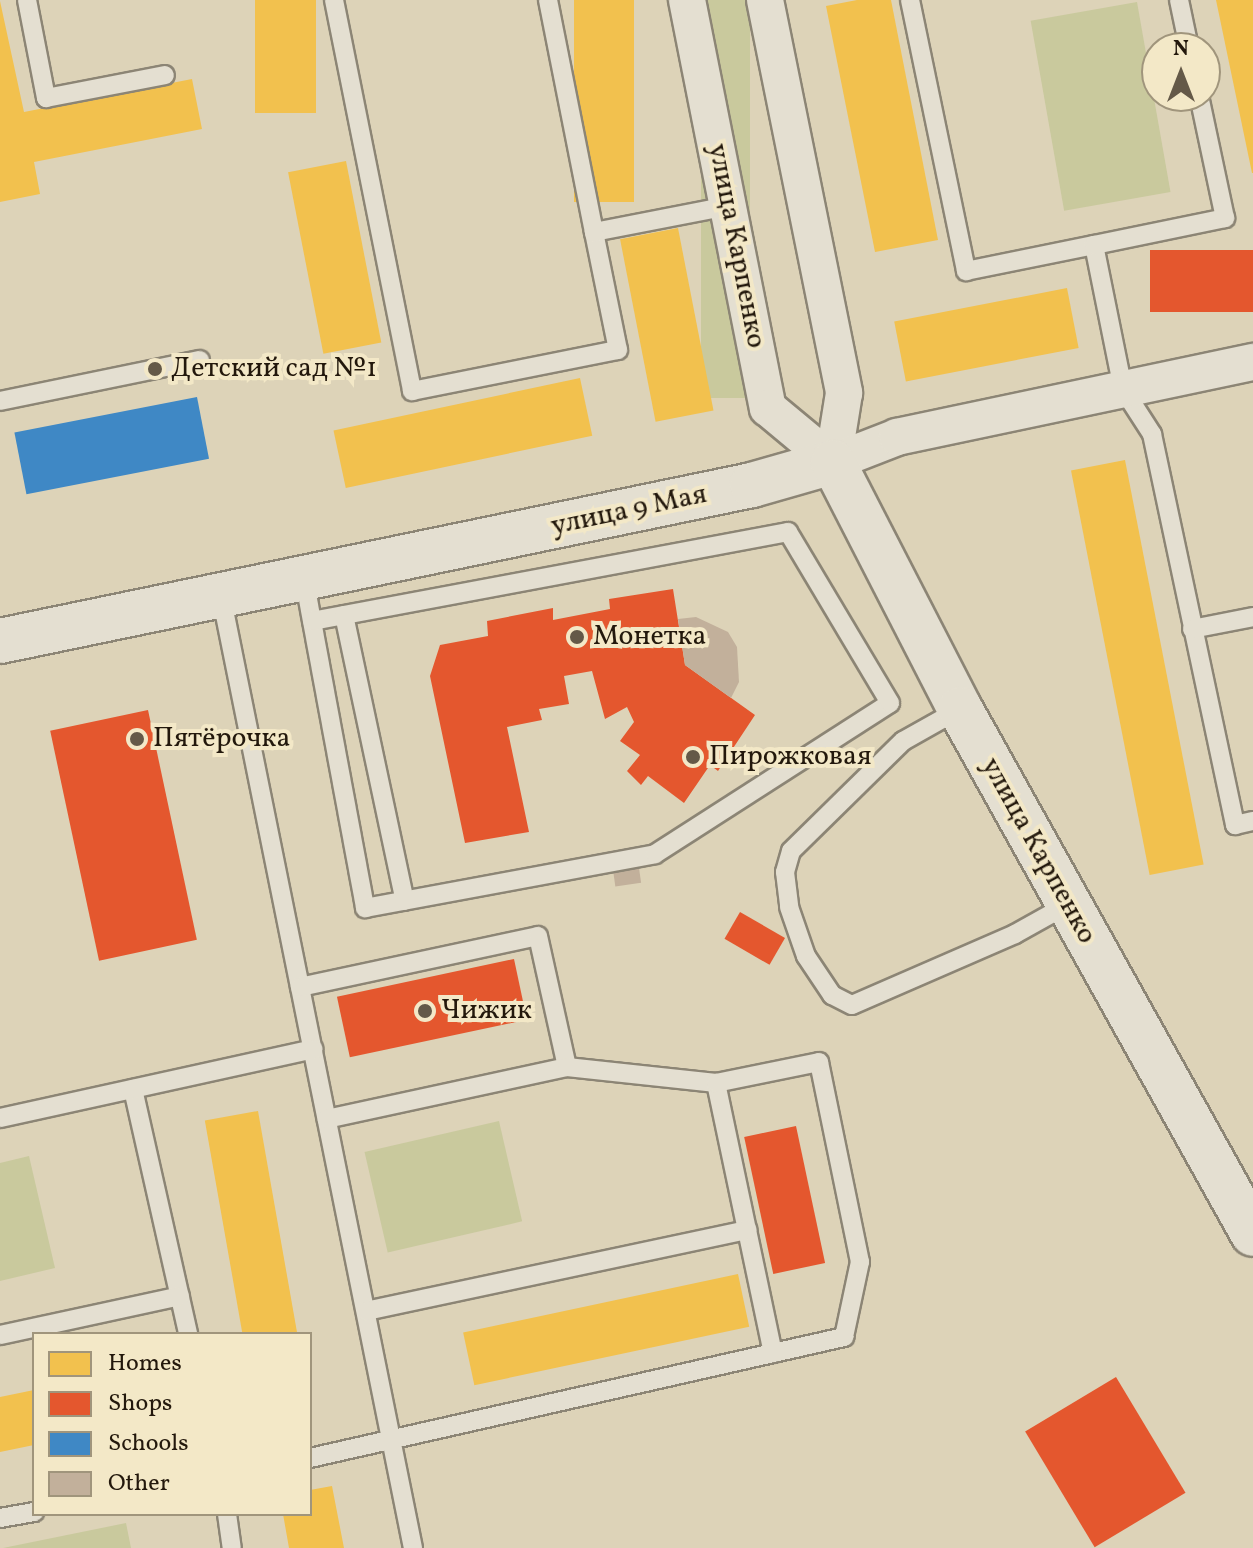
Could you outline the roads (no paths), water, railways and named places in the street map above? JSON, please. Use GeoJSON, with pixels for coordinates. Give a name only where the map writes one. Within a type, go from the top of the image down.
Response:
{"type":"FeatureCollection","features":[{"type":"Feature","properties":{"kind":"main road","name":"улица 9 Мая"},"geometry":{"type":"LineString","coordinates":[[0,641],[752,485],[833,462]]}},
{"type":"Feature","properties":{"kind":"main road","name":"улица Карпенко"},"geometry":{"type":"LineString","coordinates":[[833,462],[960,709],[1253,1234]]}},
{"type":"Feature","properties":{"kind":"street","name":"улица Карпенко"},"geometry":{"type":"LineString","coordinates":[[687,0],[768,408],[833,462]]}},
{"type":"Feature","properties":{"kind":"street"},"geometry":{"type":"LineString","coordinates":[[765,0],[844,393],[833,462]]}},
{"type":"Feature","properties":{"kind":"street","name":"улица 9 Мая"},"geometry":{"type":"LineString","coordinates":[[833,462],[897,437],[1253,362]]}},
{"type":"Feature","properties":{"kind":"lane"},"geometry":{"type":"LineString","coordinates":[[27,0],[46,98],[165,75]]}},
{"type":"Feature","properties":{"kind":"lane"},"geometry":{"type":"LineString","coordinates":[[334,0],[412,391],[618,350],[548,0]]}},
{"type":"Feature","properties":{"kind":"lane"},"geometry":{"type":"LineString","coordinates":[[910,0],[966,271],[1225,218],[1202,112]]}},
{"type":"Feature","properties":{"kind":"lane"},"geometry":{"type":"LineString","coordinates":[[1179,0],[1186,32]]}},
{"type":"Feature","properties":{"kind":"lane"},"geometry":{"type":"LineString","coordinates":[[594,232],[728,206]]}},
{"type":"Feature","properties":{"kind":"lane"},"geometry":{"type":"LineString","coordinates":[[1094,245],[1123,389],[1152,434],[1235,825],[1253,821]]}},
{"type":"Feature","properties":{"kind":"lane"},"geometry":{"type":"LineString","coordinates":[[0,401],[200,360]]}},
{"type":"Feature","properties":{"kind":"lane"},"geometry":{"type":"LineString","coordinates":[[304,578],[365,908],[655,854],[890,703],[788,532],[312,621]]}},
{"type":"Feature","properties":{"kind":"lane"},"geometry":{"type":"LineString","coordinates":[[221,595],[413,1548]]}},
{"type":"Feature","properties":{"kind":"lane"},"geometry":{"type":"LineString","coordinates":[[344,615],[405,901]]}},
{"type":"Feature","properties":{"kind":"lane"},"geometry":{"type":"LineString","coordinates":[[1192,629],[1253,617]]}},
{"type":"Feature","properties":{"kind":"lane"},"geometry":{"type":"LineString","coordinates":[[960,709],[903,741],[791,851],[785,872],[789,907],[806,956],[832,995],[852,1005],[1015,934],[1067,905]]}},
{"type":"Feature","properties":{"kind":"lane"},"geometry":{"type":"LineString","coordinates":[[300,987],[538,936],[567,1067]]}},
{"type":"Feature","properties":{"kind":"lane"},"geometry":{"type":"LineString","coordinates":[[0,1118],[313,1049]]}},
{"type":"Feature","properties":{"kind":"lane"},"geometry":{"type":"LineString","coordinates":[[312,1458],[844,1337],[860,1262],[819,1062],[716,1083],[567,1067],[327,1119]]}},
{"type":"Feature","properties":{"kind":"lane"},"geometry":{"type":"LineString","coordinates":[[716,1083],[773,1353]]}},
{"type":"Feature","properties":{"kind":"lane"},"geometry":{"type":"LineString","coordinates":[[133,1089],[188,1332]]}},
{"type":"Feature","properties":{"kind":"lane"},"geometry":{"type":"LineString","coordinates":[[366,1311],[747,1230]]}},
{"type":"Feature","properties":{"kind":"lane"},"geometry":{"type":"LineString","coordinates":[[0,1335],[180,1296]]}},
{"type":"Feature","properties":{"kind":"lane"},"geometry":{"type":"LineString","coordinates":[[0,1518],[32,1512]]}},
{"type":"Feature","properties":{"kind":"lane"},"geometry":{"type":"LineString","coordinates":[[227,1516],[232,1548]]}},
{"type":"Feature","properties":{"kind":"place","name":"Детский сад №1"},"geometry":{"type":"Point","coordinates":[155,369]}},
{"type":"Feature","properties":{"kind":"place","name":"Монетка"},"geometry":{"type":"Point","coordinates":[577,637]}},
{"type":"Feature","properties":{"kind":"place","name":"Пятёрочка"},"geometry":{"type":"Point","coordinates":[137,739]}},
{"type":"Feature","properties":{"kind":"place","name":"Пирожковая"},"geometry":{"type":"Point","coordinates":[693,757]}},
{"type":"Feature","properties":{"kind":"place","name":"Чижик"},"geometry":{"type":"Point","coordinates":[425,1011]}}]}
